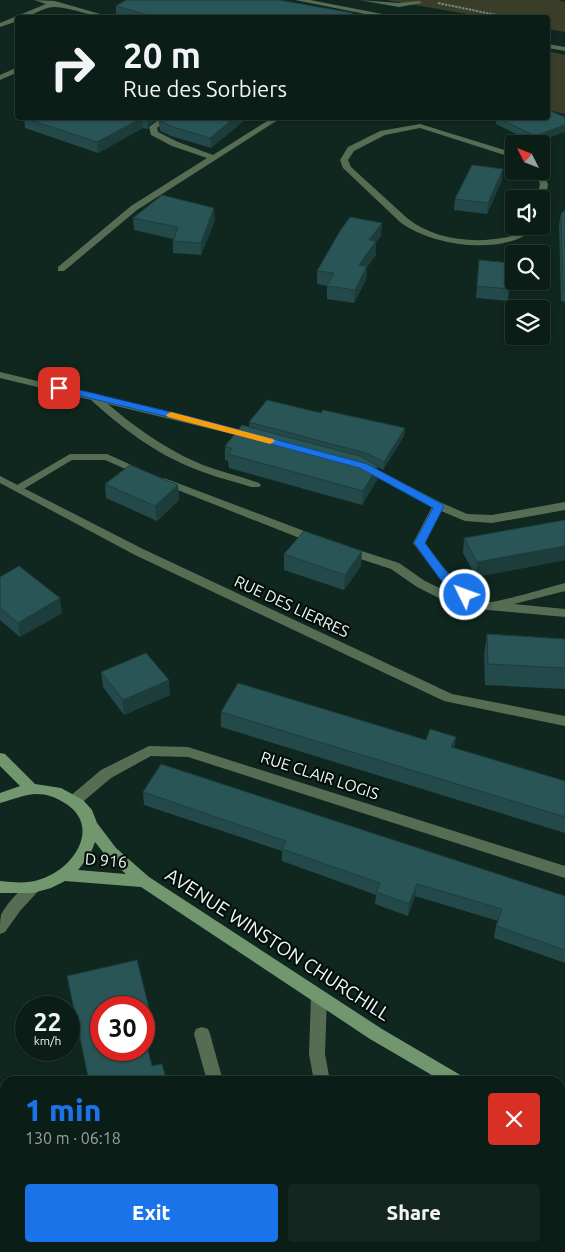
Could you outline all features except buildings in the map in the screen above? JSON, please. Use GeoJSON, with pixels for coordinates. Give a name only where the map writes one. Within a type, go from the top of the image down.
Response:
{"type":"FeatureCollection","features":[{"type":"Feature","properties":{"kind":"main road"},"geometry":{"type":"LineString","coordinates":[[0,758],[32,789]]}},
{"type":"Feature","properties":{"kind":"main road"},"geometry":{"type":"LineString","coordinates":[[0,798],[32,789],[55,792],[74,801]]}},
{"type":"Feature","properties":{"kind":"main road","name":"AVENUE WINSTON CHURCHILL"},"geometry":{"type":"LineString","coordinates":[[74,801],[84,812],[90,825],[111,852],[144,881],[318,997],[447,1076]]}},
{"type":"Feature","properties":{"kind":"main road"},"geometry":{"type":"LineString","coordinates":[[0,887],[17,889],[35,887],[65,875],[86,852],[90,838],[90,825]]}},
{"type":"Feature","properties":{"kind":"main road","name":"D 916"},"geometry":{"type":"LineString","coordinates":[[65,875],[144,881]]}},
{"type":"Feature","properties":{"kind":"street"},"geometry":{"type":"LineString","coordinates":[[37,0],[99,15]]}},
{"type":"Feature","properties":{"kind":"street"},"geometry":{"type":"LineString","coordinates":[[26,15],[61,0]]}},
{"type":"Feature","properties":{"kind":"street"},"geometry":{"type":"LineString","coordinates":[[298,0],[383,15]]}},
{"type":"Feature","properties":{"kind":"street"},"geometry":{"type":"LineString","coordinates":[[362,0],[399,5],[419,3]]}},
{"type":"Feature","properties":{"kind":"street"},"geometry":{"type":"LineString","coordinates":[[0,25],[15,19]]}},
{"type":"Feature","properties":{"kind":"street"},"geometry":{"type":"LineString","coordinates":[[550,46],[565,49]]}},
{"type":"Feature","properties":{"kind":"street"},"geometry":{"type":"LineString","coordinates":[[0,78],[15,70]]}},
{"type":"Feature","properties":{"kind":"street"},"geometry":{"type":"LineString","coordinates":[[163,120],[154,126],[154,133],[175,144],[212,157]]}},
{"type":"Feature","properties":{"kind":"street"},"geometry":{"type":"LineString","coordinates":[[61,269],[134,208],[212,157],[274,120]]}},
{"type":"Feature","properties":{"kind":"street"},"geometry":{"type":"LineString","coordinates":[[416,120],[420,126]]}},
{"type":"Feature","properties":{"kind":"street"},"geometry":{"type":"LineString","coordinates":[[505,153],[420,126],[382,133],[351,149],[344,160],[347,168],[413,228],[452,241],[485,242],[524,235]]}},
{"type":"Feature","properties":{"kind":"street"},"geometry":{"type":"LineString","coordinates":[[0,375],[93,396],[262,439]]}},
{"type":"Feature","properties":{"kind":"street"},"geometry":{"type":"LineString","coordinates":[[93,396],[105,408],[167,450],[194,464],[255,485]]}},
{"type":"Feature","properties":{"kind":"street"},"geometry":{"type":"LineString","coordinates":[[18,488],[70,457],[107,457],[253,517],[394,566],[421,584],[453,600],[488,606],[565,613]]}},
{"type":"Feature","properties":{"kind":"street"},"geometry":{"type":"LineString","coordinates":[[354,464],[364,466],[438,506],[465,517],[492,519],[565,506]]}},
{"type":"Feature","properties":{"kind":"street","name":"RUE DES LIERRES"},"geometry":{"type":"LineString","coordinates":[[0,479],[138,552],[449,698],[565,721]]}},
{"type":"Feature","properties":{"kind":"street"},"geometry":{"type":"LineString","coordinates":[[438,506],[420,543],[444,576],[465,595],[488,606],[565,587]]}},
{"type":"Feature","properties":{"kind":"street","name":"RUE CLAIR LOGIS"},"geometry":{"type":"LineString","coordinates":[[74,801],[106,774],[148,751],[188,752],[565,872]]}},
{"type":"Feature","properties":{"kind":"street"},"geometry":{"type":"LineString","coordinates":[[0,928],[15,907],[35,887]]}},
{"type":"Feature","properties":{"kind":"street"},"geometry":{"type":"LineString","coordinates":[[318,997],[317,1054],[321,1076]]}},
{"type":"Feature","properties":{"kind":"street"},"geometry":{"type":"LineString","coordinates":[[202,1034],[214,1076]]}},
{"type":"Feature","properties":{"kind":"path"},"geometry":{"type":"LineString","coordinates":[[419,3],[421,0],[496,15]]}},
{"type":"Feature","properties":{"kind":"green space"},"geometry":{"type":"Polygon","coordinates":[[[386,0],[558,0],[565,2],[565,32],[550,29],[550,15],[472,15],[386,0]]]}},
{"type":"Feature","properties":{"kind":"green space"},"geometry":{"type":"Polygon","coordinates":[[[550,51],[565,55],[565,114],[550,110],[550,51]]]}},
{"type":"Feature","properties":{"kind":"slow traffic"},"geometry":{"type":"LineString","coordinates":[[171,415],[270,441]]}},
{"type":"Feature","properties":{"kind":"route"},"geometry":{"type":"LineString","coordinates":[[59,388],[188,419],[364,466],[438,506],[420,543],[444,576],[465,595]]}}]}
